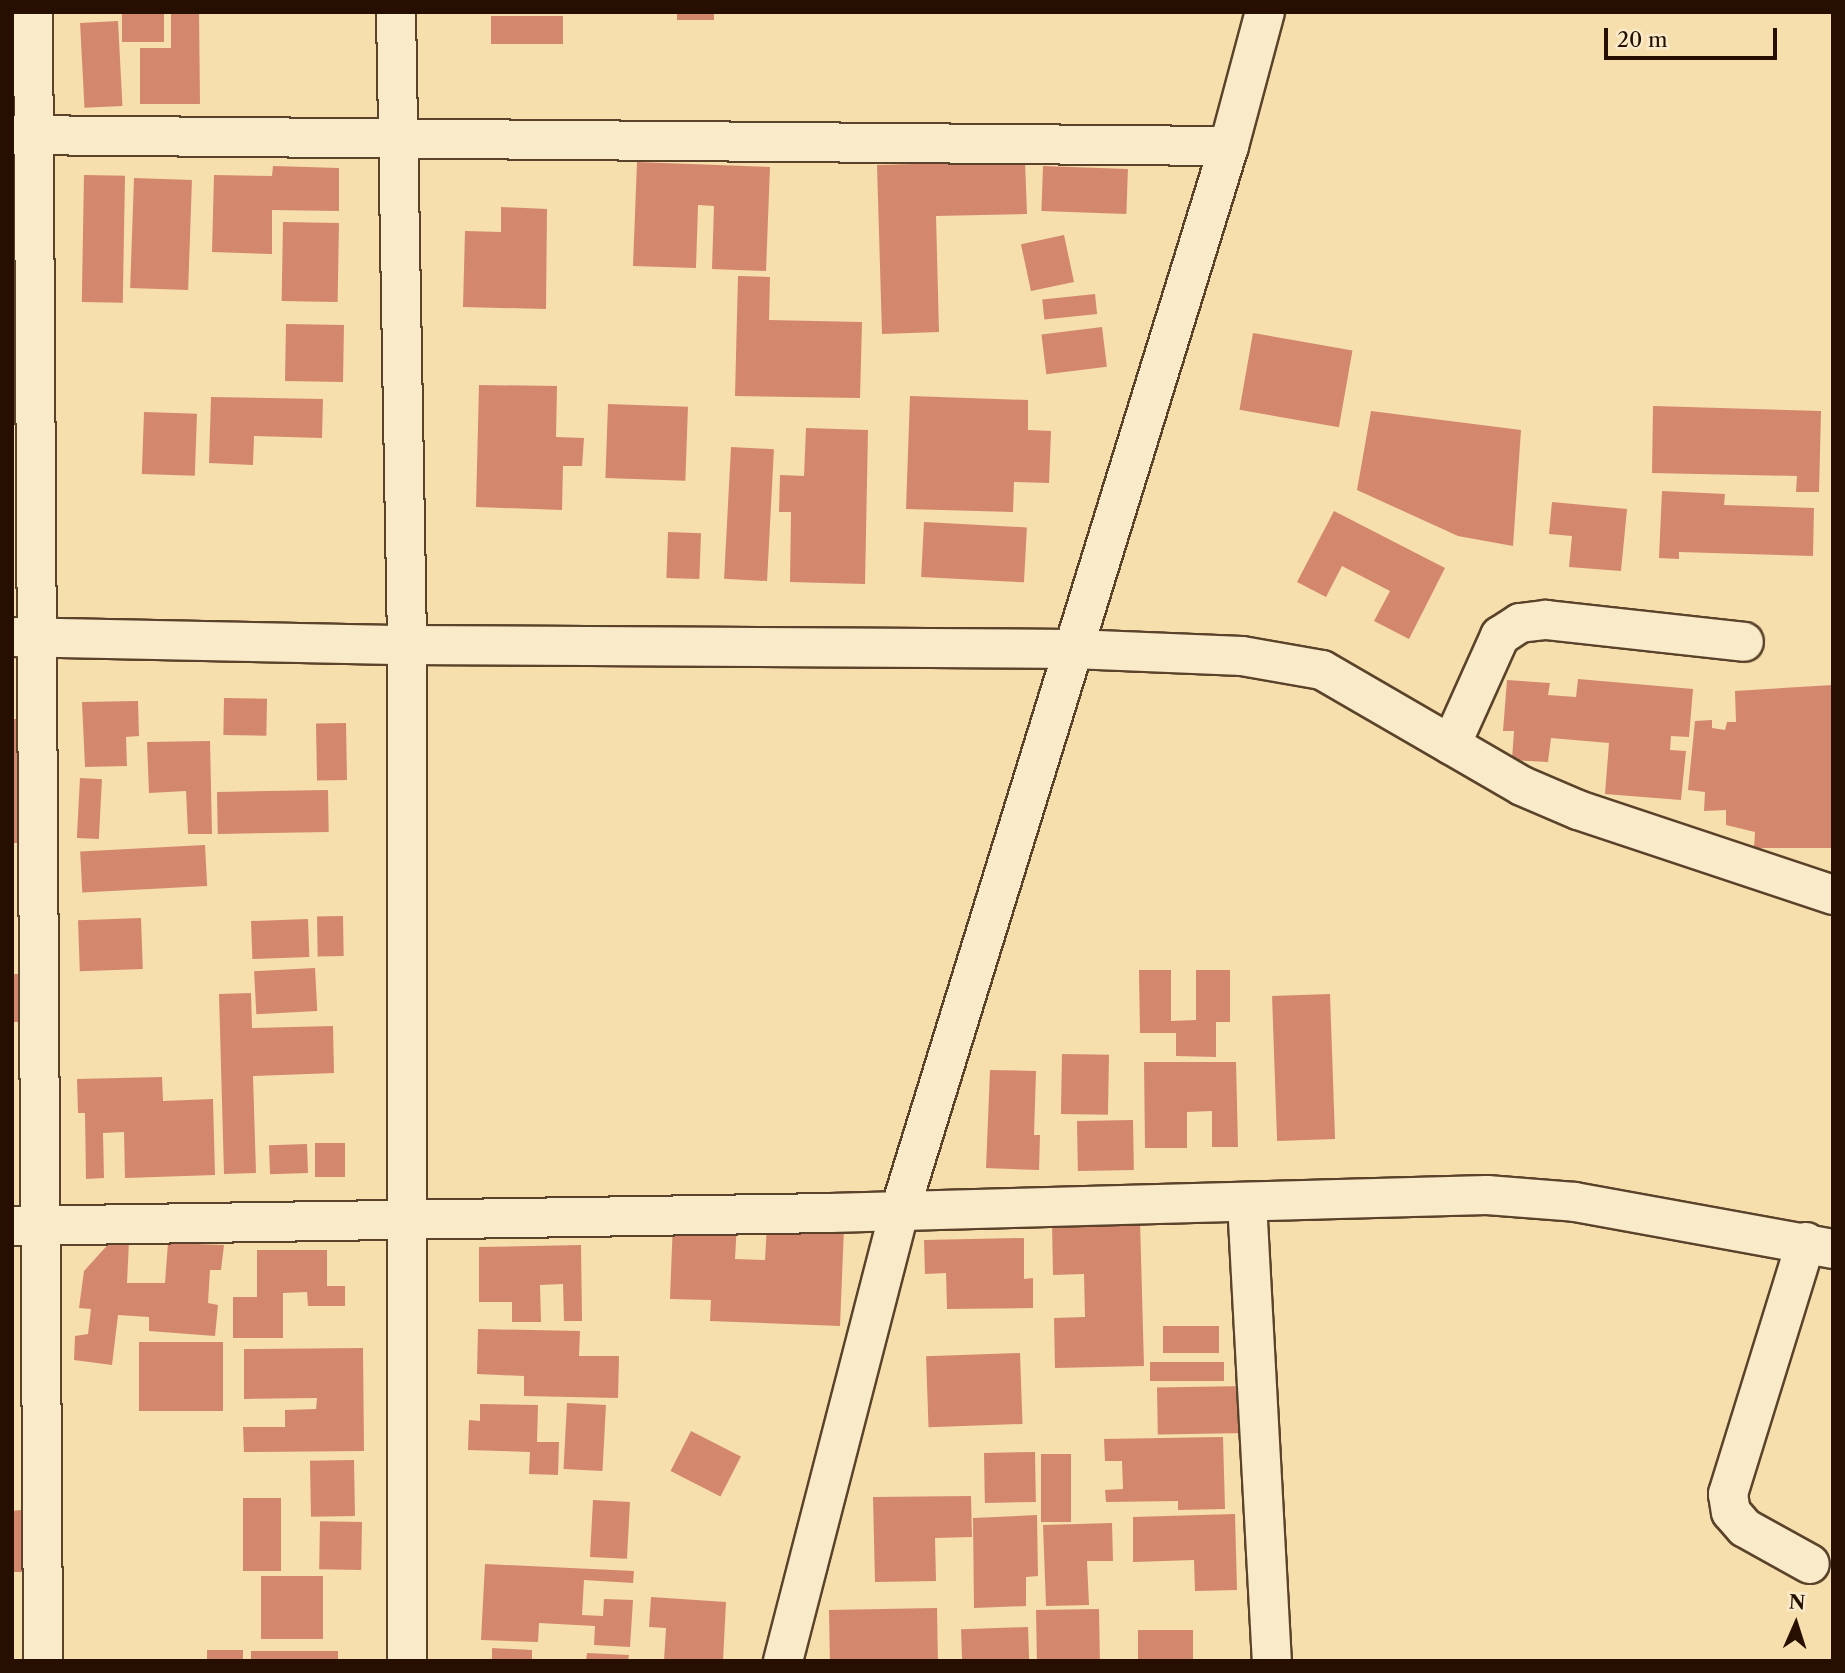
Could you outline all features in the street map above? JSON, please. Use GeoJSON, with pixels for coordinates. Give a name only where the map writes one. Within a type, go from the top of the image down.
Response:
{"type":"FeatureCollection","features":[{"type":"Feature","properties":{"kind":"street"},"geometry":{"type":"LineString","coordinates":[[33,12],[23,135],[27,1226],[43,1661]]}},
{"type":"Feature","properties":{"kind":"street"},"geometry":{"type":"LineString","coordinates":[[396,12],[407,645],[408,1661]]}},
{"type":"Feature","properties":{"kind":"street"},"geometry":{"type":"LineString","coordinates":[[783,1661],[900,1210],[1229,146],[1265,12]]}},
{"type":"Feature","properties":{"kind":"street"},"geometry":{"type":"LineString","coordinates":[[23,135],[1229,146]]}},
{"type":"Feature","properties":{"kind":"street"},"geometry":{"type":"LineString","coordinates":[[1451,745],[1500,636],[1520,623],[1546,620],[1744,642]]}},
{"type":"Feature","properties":{"kind":"street"},"geometry":{"type":"LineString","coordinates":[[25,638],[407,645],[1073,649],[1242,656],[1322,670],[1522,786],[1578,810],[1833,895]]}},
{"type":"Feature","properties":{"kind":"street"},"geometry":{"type":"LineString","coordinates":[[27,1226],[900,1210],[1487,1195],[1575,1202],[1820,1246],[1728,1494],[1731,1512],[1745,1528],[1810,1564]]}},
{"type":"Feature","properties":{"kind":"street"},"geometry":{"type":"LineString","coordinates":[[1247,1202],[1272,1661]]}},
{"type":"Feature","properties":{"kind":"building"},"geometry":{"type":"Polygon","coordinates":[[[122,12],[164,12],[164,42],[122,42],[122,12]]]}},
{"type":"Feature","properties":{"kind":"building"},"geometry":{"type":"Polygon","coordinates":[[[171,12],[199,12],[200,104],[140,104],[140,48],[171,48],[171,12]]]}},
{"type":"Feature","properties":{"kind":"building"},"geometry":{"type":"Polygon","coordinates":[[[677,12],[714,12],[714,20],[677,20],[677,12]]]}},
{"type":"Feature","properties":{"kind":"building"},"geometry":{"type":"Polygon","coordinates":[[[491,16],[563,16],[563,44],[491,44],[491,16]]]}},
{"type":"Feature","properties":{"kind":"building"},"geometry":{"type":"Polygon","coordinates":[[[118,21],[122,106],[85,108],[80,23],[118,21]]]}},
{"type":"Feature","properties":{"kind":"building"},"geometry":{"type":"Polygon","coordinates":[[[1025,161],[1027,214],[936,216],[939,332],[882,334],[877,165],[1025,161]]]}},
{"type":"Feature","properties":{"kind":"building"},"geometry":{"type":"Polygon","coordinates":[[[637,162],[770,167],[766,271],[712,269],[714,206],[698,205],[696,268],[633,266],[637,162]]]}},
{"type":"Feature","properties":{"kind":"building"},"geometry":{"type":"Polygon","coordinates":[[[273,166],[339,168],[339,211],[272,210],[272,254],[212,252],[214,175],[272,176],[273,166]]]}},
{"type":"Feature","properties":{"kind":"building"},"geometry":{"type":"Polygon","coordinates":[[[1043,166],[1128,169],[1126,214],[1041,211],[1043,166]]]}},
{"type":"Feature","properties":{"kind":"building"},"geometry":{"type":"Polygon","coordinates":[[[84,175],[125,176],[123,303],[82,302],[84,175]]]}},
{"type":"Feature","properties":{"kind":"building"},"geometry":{"type":"Polygon","coordinates":[[[134,178],[192,180],[188,290],[130,288],[134,178]]]}},
{"type":"Feature","properties":{"kind":"building"},"geometry":{"type":"Polygon","coordinates":[[[501,207],[547,209],[546,309],[463,307],[465,231],[501,232],[501,207]]]}},
{"type":"Feature","properties":{"kind":"building"},"geometry":{"type":"Polygon","coordinates":[[[283,222],[339,223],[338,302],[282,301],[283,222]]]}},
{"type":"Feature","properties":{"kind":"building"},"geometry":{"type":"Polygon","coordinates":[[[1064,235],[1074,282],[1031,291],[1021,244],[1064,235]]]}},
{"type":"Feature","properties":{"kind":"building"},"geometry":{"type":"Polygon","coordinates":[[[738,276],[770,277],[769,320],[862,322],[860,398],[735,396],[738,276]]]}},
{"type":"Feature","properties":{"kind":"building"},"geometry":{"type":"Polygon","coordinates":[[[1095,294],[1097,314],[1044,319],[1042,300],[1095,294]]]}},
{"type":"Feature","properties":{"kind":"building"},"geometry":{"type":"Polygon","coordinates":[[[286,324],[344,325],[343,382],[285,381],[286,324]]]}},
{"type":"Feature","properties":{"kind":"building"},"geometry":{"type":"Polygon","coordinates":[[[1102,327],[1107,367],[1046,374],[1041,334],[1102,327]]]}},
{"type":"Feature","properties":{"kind":"building"},"geometry":{"type":"Polygon","coordinates":[[[1253,333],[1352,351],[1339,427],[1239,410],[1253,333]]]}},
{"type":"Feature","properties":{"kind":"building"},"geometry":{"type":"Polygon","coordinates":[[[479,385],[557,386],[556,437],[584,438],[582,466],[563,466],[562,510],[476,507],[479,385]]]}},
{"type":"Feature","properties":{"kind":"building"},"geometry":{"type":"Polygon","coordinates":[[[910,396],[1028,400],[1028,430],[1051,431],[1049,483],[1014,482],[1013,512],[906,509],[910,396]]]}},
{"type":"Feature","properties":{"kind":"building"},"geometry":{"type":"Polygon","coordinates":[[[211,397],[323,399],[322,438],[254,436],[253,465],[209,463],[211,397]]]}},
{"type":"Feature","properties":{"kind":"building"},"geometry":{"type":"Polygon","coordinates":[[[608,404],[688,407],[685,481],[605,478],[608,404]]]}},
{"type":"Feature","properties":{"kind":"building"},"geometry":{"type":"Polygon","coordinates":[[[1653,406],[1821,411],[1819,492],[1796,492],[1797,476],[1652,473],[1653,406]]]}},
{"type":"Feature","properties":{"kind":"building"},"geometry":{"type":"Polygon","coordinates":[[[1371,411],[1521,430],[1513,546],[1458,536],[1357,490],[1371,411]]]}},
{"type":"Feature","properties":{"kind":"building"},"geometry":{"type":"Polygon","coordinates":[[[144,412],[197,414],[195,476],[142,474],[144,412]]]}},
{"type":"Feature","properties":{"kind":"building"},"geometry":{"type":"Polygon","coordinates":[[[806,428],[868,430],[865,584],[790,582],[791,512],[779,512],[780,475],[804,476],[806,428]]]}},
{"type":"Feature","properties":{"kind":"building"},"geometry":{"type":"Polygon","coordinates":[[[731,447],[774,449],[767,581],[724,579],[731,447]]]}},
{"type":"Feature","properties":{"kind":"building"},"geometry":{"type":"Polygon","coordinates":[[[1662,491],[1725,494],[1724,505],[1814,508],[1813,556],[1679,552],[1679,559],[1659,558],[1662,491]]]}},
{"type":"Feature","properties":{"kind":"building"},"geometry":{"type":"Polygon","coordinates":[[[1552,502],[1627,509],[1621,571],[1569,567],[1572,536],[1549,534],[1552,502]]]}},
{"type":"Feature","properties":{"kind":"building"},"geometry":{"type":"Polygon","coordinates":[[[1334,511],[1445,568],[1409,639],[1374,621],[1390,591],[1342,566],[1326,597],[1297,582],[1334,511]]]}},
{"type":"Feature","properties":{"kind":"building"},"geometry":{"type":"Polygon","coordinates":[[[924,522],[1027,527],[1024,582],[921,577],[924,522]]]}},
{"type":"Feature","properties":{"kind":"building"},"geometry":{"type":"Polygon","coordinates":[[[668,532],[701,533],[699,579],[666,578],[668,532]]]}},
{"type":"Feature","properties":{"kind":"building"},"geometry":{"type":"Polygon","coordinates":[[[1578,679],[1693,689],[1689,737],[1671,736],[1670,750],[1686,751],[1681,800],[1605,794],[1609,743],[1551,738],[1548,762],[1512,760],[1514,731],[1503,731],[1507,680],[1550,683],[1548,695],[1576,697],[1578,679]]]}},
{"type":"Feature","properties":{"kind":"building"},"geometry":{"type":"Polygon","coordinates":[[[1833,685],[1833,848],[1754,848],[1755,832],[1726,825],[1726,810],[1704,811],[1705,792],[1688,790],[1695,721],[1712,720],[1712,728],[1725,730],[1727,722],[1736,722],[1735,691],[1833,685]]]}},
{"type":"Feature","properties":{"kind":"building"},"geometry":{"type":"Polygon","coordinates":[[[224,698],[267,699],[266,736],[223,735],[224,698]]]}},
{"type":"Feature","properties":{"kind":"building"},"geometry":{"type":"Polygon","coordinates":[[[138,701],[139,736],[126,737],[127,766],[85,767],[82,702],[138,701]]]}},
{"type":"Feature","properties":{"kind":"building"},"geometry":{"type":"Polygon","coordinates":[[[12,719],[22,719],[24,843],[12,843],[12,719]]]}},
{"type":"Feature","properties":{"kind":"building"},"geometry":{"type":"Polygon","coordinates":[[[346,723],[347,780],[317,781],[316,724],[346,723]]]}},
{"type":"Feature","properties":{"kind":"building"},"geometry":{"type":"Polygon","coordinates":[[[210,741],[212,834],[188,834],[186,791],[149,793],[147,742],[210,741]]]}},
{"type":"Feature","properties":{"kind":"building"},"geometry":{"type":"Polygon","coordinates":[[[80,778],[102,779],[99,839],[77,838],[80,778]]]}},
{"type":"Feature","properties":{"kind":"building"},"geometry":{"type":"Polygon","coordinates":[[[328,790],[329,832],[218,834],[217,792],[328,790]]]}},
{"type":"Feature","properties":{"kind":"building"},"geometry":{"type":"Polygon","coordinates":[[[205,845],[207,886],[82,892],[80,852],[205,845]]]}},
{"type":"Feature","properties":{"kind":"building"},"geometry":{"type":"Polygon","coordinates":[[[317,916],[343,916],[344,956],[318,956],[317,916]]]}},
{"type":"Feature","properties":{"kind":"building"},"geometry":{"type":"Polygon","coordinates":[[[141,918],[143,969],[80,971],[78,920],[141,918]]]}},
{"type":"Feature","properties":{"kind":"building"},"geometry":{"type":"Polygon","coordinates":[[[308,919],[309,957],[252,959],[251,921],[308,919]]]}},
{"type":"Feature","properties":{"kind":"building"},"geometry":{"type":"Polygon","coordinates":[[[315,968],[317,1011],[256,1014],[254,971],[315,968]]]}},
{"type":"Feature","properties":{"kind":"building"},"geometry":{"type":"Polygon","coordinates":[[[1139,970],[1171,970],[1171,1021],[1196,1020],[1196,970],[1230,970],[1230,1022],[1216,1022],[1216,1057],[1176,1056],[1176,1033],[1140,1033],[1139,970]]]}},
{"type":"Feature","properties":{"kind":"building"},"geometry":{"type":"Polygon","coordinates":[[[12,974],[34,974],[34,1022],[12,1022],[12,974]]]}},
{"type":"Feature","properties":{"kind":"building"},"geometry":{"type":"Polygon","coordinates":[[[251,993],[252,1028],[333,1026],[334,1073],[253,1076],[256,1173],[224,1174],[219,994],[251,993]]]}},
{"type":"Feature","properties":{"kind":"building"},"geometry":{"type":"Polygon","coordinates":[[[1330,994],[1335,1139],[1277,1141],[1272,996],[1330,994]]]}},
{"type":"Feature","properties":{"kind":"building"},"geometry":{"type":"Polygon","coordinates":[[[1062,1054],[1109,1055],[1108,1115],[1061,1114],[1062,1054]]]}},
{"type":"Feature","properties":{"kind":"building"},"geometry":{"type":"Polygon","coordinates":[[[1144,1062],[1236,1062],[1238,1147],[1212,1147],[1212,1111],[1187,1112],[1187,1148],[1145,1148],[1144,1062]]]}},
{"type":"Feature","properties":{"kind":"building"},"geometry":{"type":"Polygon","coordinates":[[[990,1070],[1036,1071],[1034,1135],[1040,1135],[1039,1170],[986,1168],[990,1070]]]}},
{"type":"Feature","properties":{"kind":"building"},"geometry":{"type":"Polygon","coordinates":[[[162,1077],[163,1101],[213,1099],[215,1175],[125,1178],[124,1132],[103,1133],[104,1178],[86,1179],[85,1113],[78,1113],[77,1079],[162,1077]]]}},
{"type":"Feature","properties":{"kind":"building"},"geometry":{"type":"Polygon","coordinates":[[[1133,1120],[1134,1170],[1078,1171],[1077,1121],[1133,1120]]]}},
{"type":"Feature","properties":{"kind":"building"},"geometry":{"type":"Polygon","coordinates":[[[315,1143],[345,1143],[345,1177],[315,1177],[315,1143]]]}},
{"type":"Feature","properties":{"kind":"building"},"geometry":{"type":"Polygon","coordinates":[[[307,1144],[308,1173],[270,1174],[269,1145],[307,1144]]]}},
{"type":"Feature","properties":{"kind":"building"},"geometry":{"type":"Polygon","coordinates":[[[673,1221],[737,1223],[735,1259],[765,1260],[767,1225],[844,1228],[840,1326],[710,1321],[711,1300],[670,1299],[673,1221]]]}},
{"type":"Feature","properties":{"kind":"building"},"geometry":{"type":"Polygon","coordinates":[[[1140,1221],[1144,1366],[1055,1368],[1054,1318],[1085,1317],[1084,1274],[1053,1275],[1052,1223],[1140,1221]]]}},
{"type":"Feature","properties":{"kind":"building"},"geometry":{"type":"Polygon","coordinates":[[[1024,1238],[1024,1279],[1033,1278],[1033,1308],[947,1309],[946,1273],[925,1274],[924,1240],[1024,1238]]]}},
{"type":"Feature","properties":{"kind":"building"},"geometry":{"type":"Polygon","coordinates":[[[113,1239],[129,1241],[127,1283],[165,1283],[168,1243],[224,1245],[221,1270],[210,1270],[208,1303],[218,1305],[215,1336],[149,1331],[149,1317],[118,1315],[112,1365],[74,1360],[75,1336],[88,1334],[91,1309],[79,1308],[84,1271],[113,1239]]]}},
{"type":"Feature","properties":{"kind":"building"},"geometry":{"type":"Polygon","coordinates":[[[581,1245],[582,1321],[564,1321],[563,1284],[540,1285],[541,1322],[512,1322],[512,1302],[479,1302],[479,1247],[581,1245]]]}},
{"type":"Feature","properties":{"kind":"building"},"geometry":{"type":"Polygon","coordinates":[[[257,1250],[327,1250],[327,1286],[345,1286],[345,1306],[308,1306],[307,1292],[283,1293],[283,1338],[233,1338],[233,1297],[257,1297],[257,1250]]]}},
{"type":"Feature","properties":{"kind":"building"},"geometry":{"type":"Polygon","coordinates":[[[1163,1326],[1219,1326],[1219,1353],[1163,1353],[1163,1326]]]}},
{"type":"Feature","properties":{"kind":"building"},"geometry":{"type":"Polygon","coordinates":[[[478,1329],[580,1331],[579,1356],[619,1356],[618,1398],[524,1396],[524,1376],[477,1374],[478,1329]]]}},
{"type":"Feature","properties":{"kind":"building"},"geometry":{"type":"Polygon","coordinates":[[[139,1342],[223,1342],[223,1411],[139,1411],[139,1342]]]}},
{"type":"Feature","properties":{"kind":"building"},"geometry":{"type":"Polygon","coordinates":[[[363,1348],[364,1451],[244,1452],[243,1427],[285,1427],[285,1410],[316,1409],[317,1398],[244,1399],[244,1349],[363,1348]]]}},
{"type":"Feature","properties":{"kind":"building"},"geometry":{"type":"Polygon","coordinates":[[[1020,1353],[1022,1424],[929,1427],[926,1356],[1020,1353]]]}},
{"type":"Feature","properties":{"kind":"building"},"geometry":{"type":"Polygon","coordinates":[[[1150,1362],[1224,1362],[1224,1381],[1150,1381],[1150,1362]]]}},
{"type":"Feature","properties":{"kind":"building"},"geometry":{"type":"Polygon","coordinates":[[[1246,1386],[1247,1433],[1158,1435],[1157,1388],[1246,1386]]]}},
{"type":"Feature","properties":{"kind":"building"},"geometry":{"type":"Polygon","coordinates":[[[567,1403],[606,1405],[602,1471],[564,1469],[567,1403]]]}},
{"type":"Feature","properties":{"kind":"building"},"geometry":{"type":"Polygon","coordinates":[[[480,1404],[538,1405],[537,1442],[559,1442],[558,1475],[529,1474],[530,1452],[468,1450],[469,1420],[480,1421],[480,1404]]]}},
{"type":"Feature","properties":{"kind":"building"},"geometry":{"type":"Polygon","coordinates":[[[691,1431],[741,1456],[720,1497],[671,1471],[691,1431]]]}},
{"type":"Feature","properties":{"kind":"building"},"geometry":{"type":"Polygon","coordinates":[[[1223,1437],[1225,1509],[1178,1510],[1178,1501],[1106,1502],[1105,1490],[1123,1489],[1122,1461],[1105,1461],[1104,1439],[1223,1437]]]}},
{"type":"Feature","properties":{"kind":"building"},"geometry":{"type":"Polygon","coordinates":[[[1035,1452],[1036,1502],[985,1503],[984,1453],[1035,1452]]]}},
{"type":"Feature","properties":{"kind":"building"},"geometry":{"type":"Polygon","coordinates":[[[1041,1454],[1071,1454],[1071,1522],[1041,1522],[1041,1454]]]}},
{"type":"Feature","properties":{"kind":"building"},"geometry":{"type":"Polygon","coordinates":[[[354,1460],[355,1516],[311,1517],[310,1461],[354,1460]]]}},
{"type":"Feature","properties":{"kind":"building"},"geometry":{"type":"Polygon","coordinates":[[[971,1496],[972,1537],[935,1538],[936,1581],[875,1582],[873,1497],[971,1496]]]}},
{"type":"Feature","properties":{"kind":"building"},"geometry":{"type":"Polygon","coordinates":[[[243,1498],[281,1498],[281,1571],[243,1571],[243,1498]]]}},
{"type":"Feature","properties":{"kind":"building"},"geometry":{"type":"Polygon","coordinates":[[[593,1500],[630,1502],[627,1559],[590,1557],[593,1500]]]}},
{"type":"Feature","properties":{"kind":"building"},"geometry":{"type":"Polygon","coordinates":[[[21,1510],[24,1572],[12,1572],[12,1511],[21,1510]]]}},
{"type":"Feature","properties":{"kind":"building"},"geometry":{"type":"Polygon","coordinates":[[[1235,1514],[1237,1590],[1195,1591],[1194,1560],[1133,1562],[1133,1517],[1235,1514]]]}},
{"type":"Feature","properties":{"kind":"building"},"geometry":{"type":"Polygon","coordinates":[[[1037,1515],[1038,1576],[1026,1577],[1026,1606],[974,1608],[973,1518],[1037,1515]]]}},
{"type":"Feature","properties":{"kind":"building"},"geometry":{"type":"Polygon","coordinates":[[[320,1521],[362,1522],[361,1570],[319,1569],[320,1521]]]}},
{"type":"Feature","properties":{"kind":"building"},"geometry":{"type":"Polygon","coordinates":[[[1112,1523],[1113,1561],[1087,1561],[1089,1605],[1046,1606],[1043,1525],[1112,1523]]]}},
{"type":"Feature","properties":{"kind":"building"},"geometry":{"type":"Polygon","coordinates":[[[485,1564],[634,1571],[633,1583],[584,1580],[582,1615],[603,1616],[604,1599],[633,1600],[630,1647],[594,1645],[595,1626],[539,1623],[538,1642],[481,1640],[485,1564]]]}},
{"type":"Feature","properties":{"kind":"building"},"geometry":{"type":"Polygon","coordinates":[[[261,1576],[323,1576],[323,1639],[261,1639],[261,1576]]]}},
{"type":"Feature","properties":{"kind":"building"},"geometry":{"type":"Polygon","coordinates":[[[651,1597],[726,1602],[723,1661],[664,1661],[666,1628],[649,1627],[651,1597]]]}},
{"type":"Feature","properties":{"kind":"building"},"geometry":{"type":"Polygon","coordinates":[[[937,1608],[938,1661],[830,1661],[829,1610],[937,1608]]]}},
{"type":"Feature","properties":{"kind":"building"},"geometry":{"type":"Polygon","coordinates":[[[1099,1609],[1100,1661],[1037,1661],[1036,1610],[1099,1609]]]}},
{"type":"Feature","properties":{"kind":"building"},"geometry":{"type":"Polygon","coordinates":[[[1028,1627],[1029,1661],[962,1661],[961,1629],[1028,1627]]]}},
{"type":"Feature","properties":{"kind":"building"},"geometry":{"type":"Polygon","coordinates":[[[1138,1630],[1193,1630],[1193,1661],[1138,1661],[1138,1630]]]}},
{"type":"Feature","properties":{"kind":"building"},"geometry":{"type":"Polygon","coordinates":[[[492,1648],[532,1650],[532,1661],[492,1661],[492,1648]]]}},
{"type":"Feature","properties":{"kind":"building"},"geometry":{"type":"Polygon","coordinates":[[[207,1650],[243,1650],[243,1661],[207,1661],[207,1650]]]}},
{"type":"Feature","properties":{"kind":"building"},"geometry":{"type":"Polygon","coordinates":[[[251,1651],[338,1651],[338,1661],[251,1661],[251,1651]]]}},
{"type":"Feature","properties":{"kind":"building"},"geometry":{"type":"Polygon","coordinates":[[[587,1653],[629,1655],[628,1661],[586,1661],[587,1653]]]}}]}
